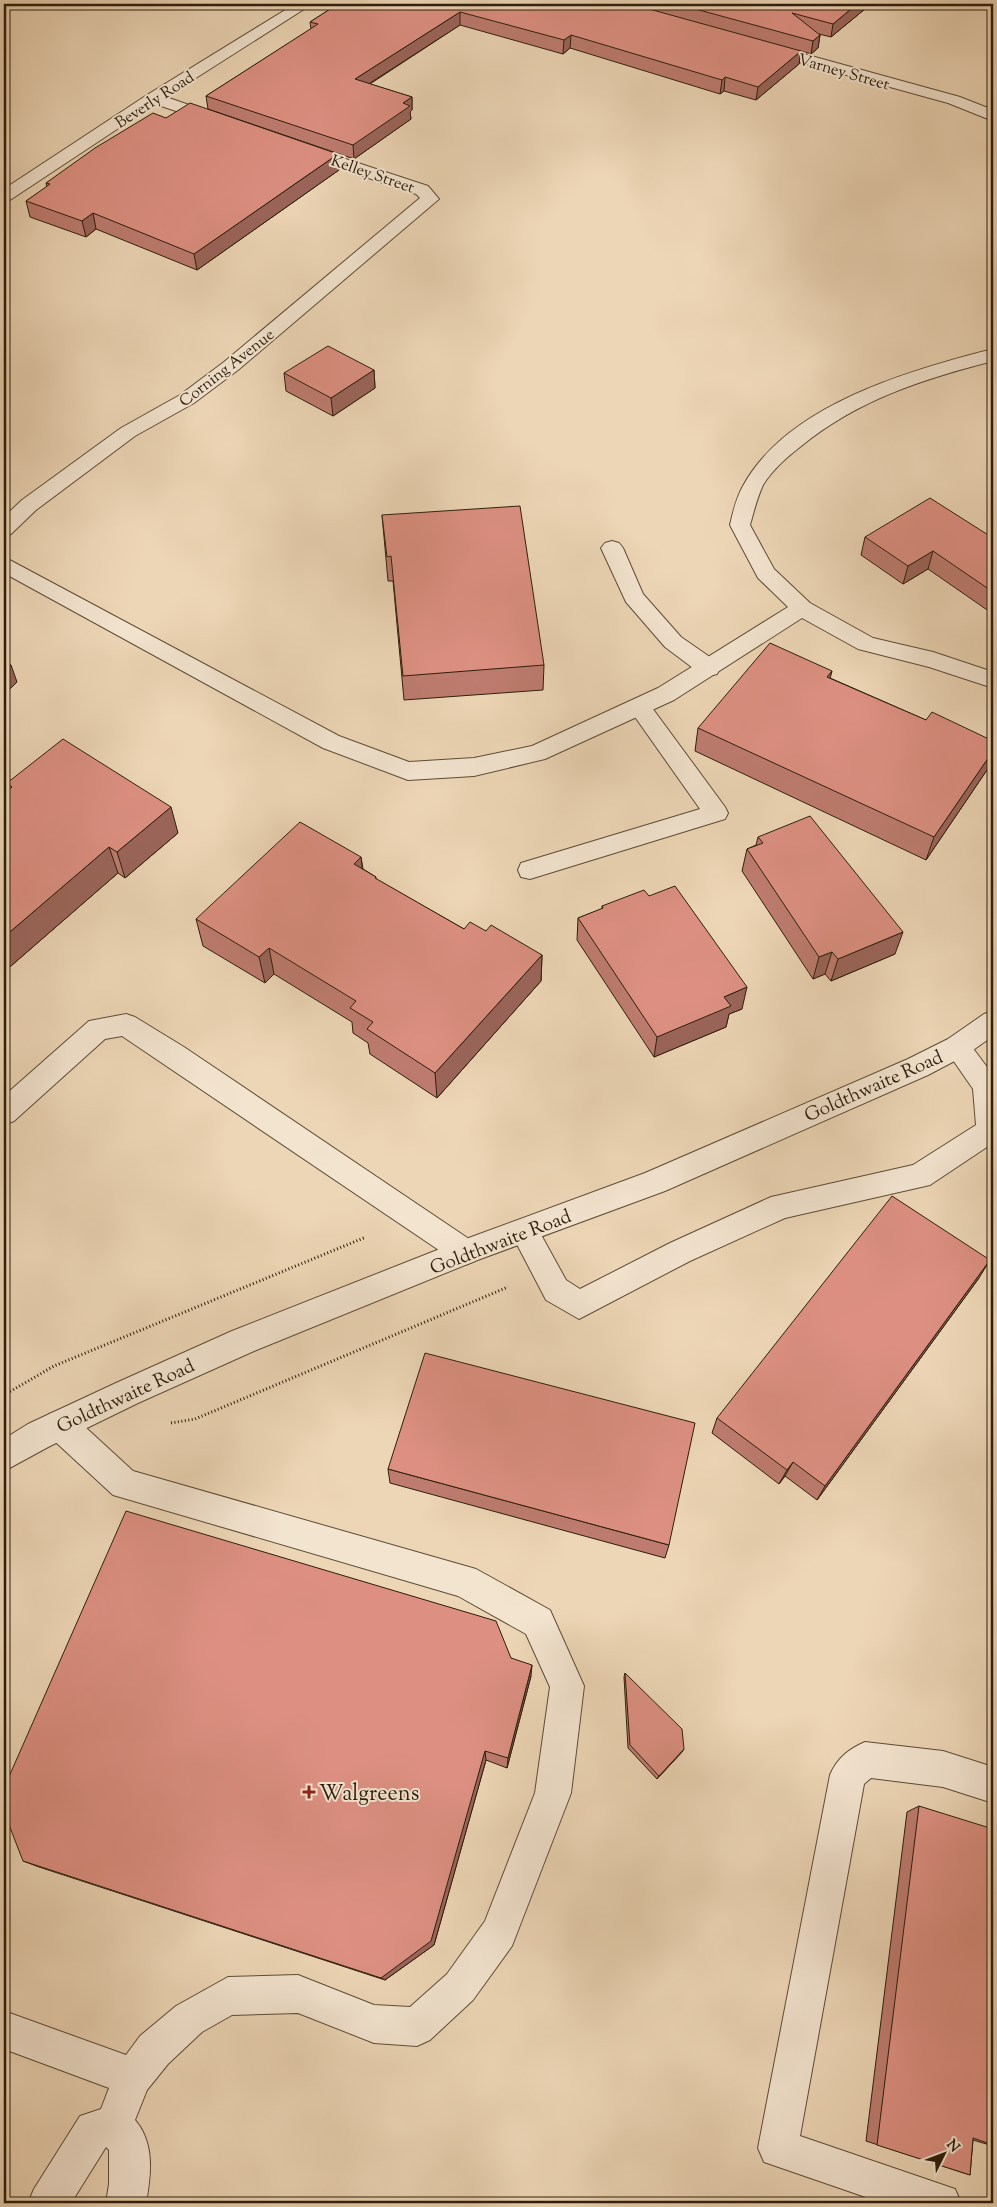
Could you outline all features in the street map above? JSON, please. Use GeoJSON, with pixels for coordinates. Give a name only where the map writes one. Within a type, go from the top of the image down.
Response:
{"type":"FeatureCollection","features":[{"type":"Feature","properties":{"kind":"street","name":"Beverly Road"},"geometry":{"type":"LineString","coordinates":[[4,196],[153,98],[305,4]]}},
{"type":"Feature","properties":{"kind":"street","name":"Varney Street"},"geometry":{"type":"LineString","coordinates":[[750,44],[954,100],[991,113]]}},
{"type":"Feature","properties":{"kind":"street"},"geometry":{"type":"LineString","coordinates":[[153,98],[230,125]]}},
{"type":"Feature","properties":{"kind":"street","name":"Kelley Street"},"geometry":{"type":"LineString","coordinates":[[286,144],[422,190]]}},
{"type":"Feature","properties":{"kind":"street","name":"Corning Avenue"},"geometry":{"type":"LineString","coordinates":[[4,529],[29,505],[72,472],[128,432],[187,399],[231,366],[430,199],[422,190]]}},
{"type":"Feature","properties":{"kind":"street"},"geometry":{"type":"LineString","coordinates":[[993,355],[934,370],[888,385],[859,398],[829,415],[798,437],[771,462],[750,492],[740,525],[766,573],[802,608],[866,644],[934,660],[993,680]]}},
{"type":"Feature","properties":{"kind":"street"},"geometry":{"type":"LineString","coordinates":[[612,548],[634,597],[673,642],[709,668]]}},
{"type":"Feature","properties":{"kind":"street"},"geometry":{"type":"LineString","coordinates":[[4,564],[331,742],[408,771],[474,767],[537,752],[638,707],[709,668],[802,608]]}},
{"type":"Feature","properties":{"kind":"street"},"geometry":{"type":"LineString","coordinates":[[530,870],[716,813],[638,707]]}},
{"type":"Feature","properties":{"kind":"street","name":"Goldthwaite Road"},"geometry":{"type":"LineString","coordinates":[[4,1456],[60,1425],[243,1341],[465,1252],[524,1232],[655,1182],[918,1067],[957,1047],[993,1022]]}},
{"type":"Feature","properties":{"kind":"street"},"geometry":{"type":"LineString","coordinates":[[4,1113],[98,1029],[126,1025],[174,1055],[465,1252]]}},
{"type":"Feature","properties":{"kind":"street"},"geometry":{"type":"LineString","coordinates":[[524,1232],[556,1290],[578,1305],[680,1252],[781,1206],[920,1176],[990,1130],[986,1086],[957,1047]]}},
{"type":"Feature","properties":{"kind":"street"},"geometry":{"type":"LineString","coordinates":[[60,1425],[124,1484],[464,1581],[538,1622],[567,1686],[553,1793],[499,1933],[460,1987],[417,2027],[374,2024],[298,1994],[228,1996],[189,2019],[154,2050],[133,2077],[114,2125]]}},
{"type":"Feature","properties":{"kind":"street"},"geometry":{"type":"LineString","coordinates":[[941,2203],[778,2148],[848,1775],[865,1760],[943,1769],[993,1785]]}},
{"type":"Feature","properties":{"kind":"street"},"geometry":{"type":"LineString","coordinates":[[4,2030],[133,2077]]}},
{"type":"Feature","properties":{"kind":"street"},"geometry":{"type":"LineString","coordinates":[[48,2203],[94,2130],[114,2125]]}},
{"type":"Feature","properties":{"kind":"street"},"geometry":{"type":"LineString","coordinates":[[114,2125],[129,2143],[129,2184],[126,2203]]}},
{"type":"Feature","properties":{"kind":"path"},"geometry":{"type":"LineString","coordinates":[[4,1395],[54,1366],[376,1233]]}},
{"type":"Feature","properties":{"kind":"path"},"geometry":{"type":"LineString","coordinates":[[169,1424],[195,1419],[510,1286]]}},
{"type":"Feature","properties":{"kind":"building"},"geometry":{"type":"Polygon","coordinates":[[[338,4],[631,4],[801,51],[758,87],[725,77],[722,80],[571,35],[564,40],[460,12],[355,79],[412,97],[403,103],[410,106],[353,145],[206,96],[318,24],[310,22],[338,4]]]}},
{"type":"Feature","properties":{"kind":"building"},"geometry":{"type":"Polygon","coordinates":[[[677,4],[857,4],[833,24],[792,13],[820,35],[813,41],[677,4]]]}},
{"type":"Feature","properties":{"kind":"building"},"geometry":{"type":"Polygon","coordinates":[[[190,103],[338,154],[194,254],[93,213],[82,221],[26,201],[50,184],[46,183],[95,148],[153,113],[166,118],[190,103]]]}},
{"type":"Feature","properties":{"kind":"building"},"geometry":{"type":"Polygon","coordinates":[[[328,346],[374,370],[331,398],[284,373],[328,346]]]}},
{"type":"Feature","properties":{"kind":"building"},"geometry":{"type":"Polygon","coordinates":[[[930,498],[993,538],[993,592],[933,551],[908,566],[865,537],[930,498]]]}},
{"type":"Feature","properties":{"kind":"building"},"geometry":{"type":"Polygon","coordinates":[[[520,506],[544,665],[403,676],[391,556],[387,557],[382,515],[520,506]]]}},
{"type":"Feature","properties":{"kind":"building"},"geometry":{"type":"Polygon","coordinates":[[[770,643],[832,671],[827,677],[926,720],[932,712],[993,741],[993,751],[934,837],[698,728],[770,643]]]}},
{"type":"Feature","properties":{"kind":"building"},"geometry":{"type":"Polygon","coordinates":[[[4,662],[11,665],[4,671],[4,662]]]}},
{"type":"Feature","properties":{"kind":"building"},"geometry":{"type":"Polygon","coordinates":[[[63,739],[171,807],[117,852],[109,847],[4,937],[4,794],[12,787],[7,783],[63,739]]]}},
{"type":"Feature","properties":{"kind":"building"},"geometry":{"type":"Polygon","coordinates":[[[810,816],[903,932],[838,959],[832,952],[819,957],[747,849],[763,843],[758,837],[810,816]]]}},
{"type":"Feature","properties":{"kind":"building"},"geometry":{"type":"Polygon","coordinates":[[[300,822],[361,857],[354,864],[375,878],[464,929],[470,922],[486,931],[491,925],[542,955],[435,1073],[367,1029],[373,1022],[350,1008],[356,1001],[269,948],[259,957],[196,919],[300,822]]]}},
{"type":"Feature","properties":{"kind":"building"},"geometry":{"type":"Polygon","coordinates":[[[675,886],[747,987],[724,997],[731,1006],[657,1037],[578,918],[603,908],[602,906],[644,890],[649,896],[675,886]]]}},
{"type":"Feature","properties":{"kind":"building"},"geometry":{"type":"Polygon","coordinates":[[[892,1196],[990,1260],[825,1486],[793,1462],[787,1470],[717,1418],[892,1196]]]}},
{"type":"Feature","properties":{"kind":"building"},"geometry":{"type":"Polygon","coordinates":[[[425,1353],[695,1423],[669,1545],[388,1469],[425,1353]]]}},
{"type":"Feature","properties":{"kind":"building","name":"Walgreens"},"geometry":{"type":"Polygon","coordinates":[[[126,1511],[496,1621],[511,1658],[532,1665],[508,1758],[485,1751],[431,1941],[381,1978],[23,1861],[4,1812],[4,1788],[126,1511]]]}},
{"type":"Feature","properties":{"kind":"building"},"geometry":{"type":"Polygon","coordinates":[[[625,1673],[682,1729],[684,1749],[659,1776],[630,1745],[625,1673]]]}},
{"type":"Feature","properties":{"kind":"building"},"geometry":{"type":"Polygon","coordinates":[[[919,1806],[993,1829],[993,2145],[973,2138],[970,2175],[877,2145],[919,1806]]]}},
{"type":"Feature","properties":{"kind":"place","name":"Walgreens"},"geometry":{"type":"Point","coordinates":[309,1792]}}]}
